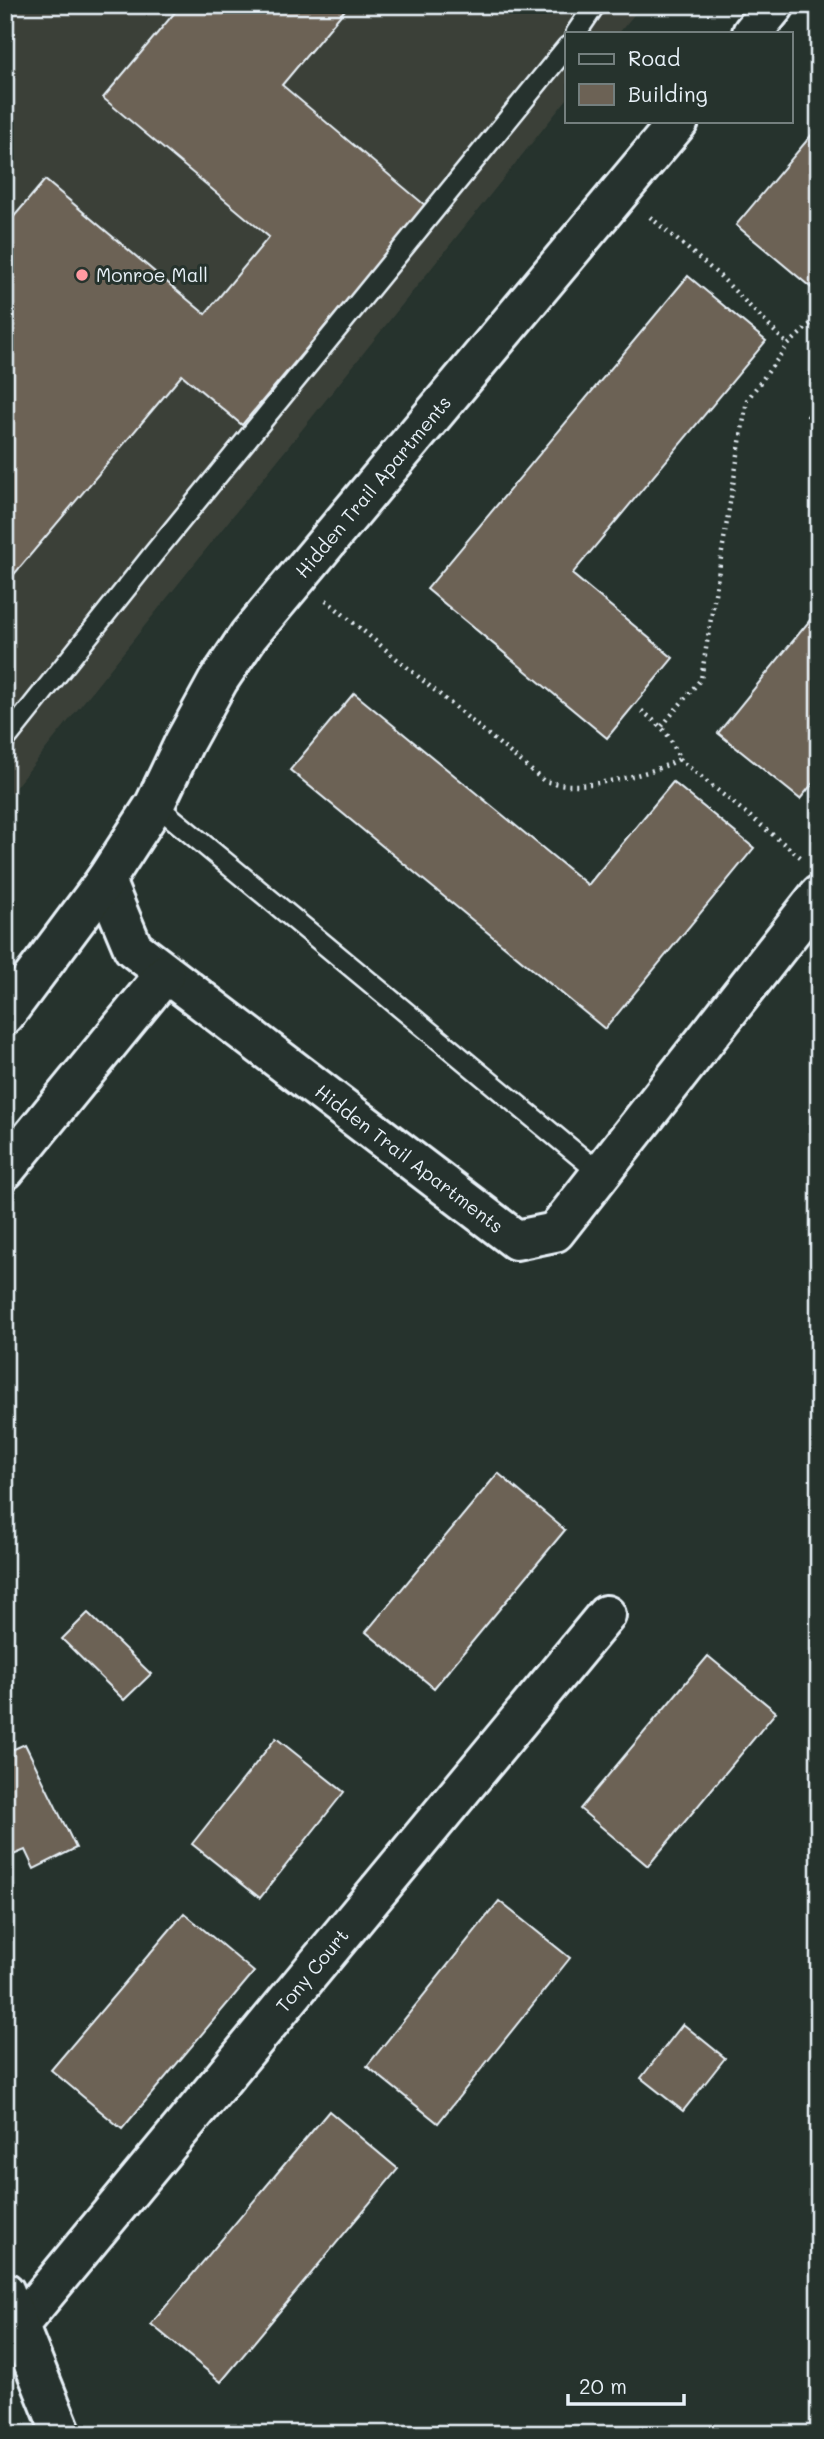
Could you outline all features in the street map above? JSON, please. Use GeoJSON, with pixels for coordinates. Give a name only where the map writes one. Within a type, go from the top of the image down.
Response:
{"type":"FeatureCollection","features":[{"type":"Feature","properties":{"kind":"street"},"geometry":{"type":"LineString","coordinates":[[753,32],[775,5]]}},
{"type":"Feature","properties":{"kind":"street","name":"Hidden Trail Apartments"},"geometry":{"type":"LineString","coordinates":[[5,1015],[105,881],[155,804],[218,681],[249,635],[677,122]]}},
{"type":"Feature","properties":{"kind":"street","name":"Hidden Trail Apartments"},"geometry":{"type":"LineString","coordinates":[[105,881],[133,948],[516,1240],[555,1232],[601,1174],[813,879]]}},
{"type":"Feature","properties":{"kind":"street"},"geometry":{"type":"LineString","coordinates":[[5,1170],[165,975]]}},
{"type":"Feature","properties":{"kind":"street","name":"Tony Court"},"geometry":{"type":"LineString","coordinates":[[12,2309],[606,1615]]}},
{"type":"Feature","properties":{"kind":"street"},"geometry":{"type":"LineString","coordinates":[[12,2309],[62,2434]]}},
{"type":"Feature","properties":{"kind":"lane"},"geometry":{"type":"LineString","coordinates":[[577,32],[595,5]]}},
{"type":"Feature","properties":{"kind":"lane"},"geometry":{"type":"LineString","coordinates":[[5,740],[565,49]]}},
{"type":"Feature","properties":{"kind":"lane"},"geometry":{"type":"LineString","coordinates":[[155,804],[601,1174]]}},
{"type":"Feature","properties":{"kind":"path"},"geometry":{"type":"LineString","coordinates":[[620,191],[720,276],[788,345]]}},
{"type":"Feature","properties":{"kind":"path"},"geometry":{"type":"LineString","coordinates":[[662,726],[701,679],[747,400],[788,345],[819,316]]}},
{"type":"Feature","properties":{"kind":"path"},"geometry":{"type":"LineString","coordinates":[[299,576],[544,781],[573,786],[623,778],[670,765],[679,759]]}},
{"type":"Feature","properties":{"kind":"path"},"geometry":{"type":"LineString","coordinates":[[638,708],[662,726],[672,738],[679,759],[813,879]]}},
{"type":"Feature","properties":{"kind":"shaded area"},"geometry":{"type":"Polygon","coordinates":[[[5,5],[642,5],[620,32],[565,32],[565,101],[5,800],[5,5]]]}},
{"type":"Feature","properties":{"kind":"building","name":"Monroe Mall"},"geometry":{"type":"Polygon","coordinates":[[[181,5],[349,5],[282,85],[426,206],[242,425],[182,375],[5,585],[5,227],[45,180],[205,314],[269,237],[103,98],[181,5]]]}},
{"type":"Feature","properties":{"kind":"building"},"geometry":{"type":"Polygon","coordinates":[[[819,126],[819,284],[814,290],[736,225],[819,126]]]}},
{"type":"Feature","properties":{"kind":"building"},"geometry":{"type":"Polygon","coordinates":[[[688,276],[766,341],[572,574],[673,658],[607,738],[427,589],[688,276]]]}},
{"type":"Feature","properties":{"kind":"building"},"geometry":{"type":"Polygon","coordinates":[[[819,401],[819,425],[807,416],[819,401]]]}},
{"type":"Feature","properties":{"kind":"building"},"geometry":{"type":"Polygon","coordinates":[[[819,609],[819,776],[800,799],[718,733],[819,609]]]}},
{"type":"Feature","properties":{"kind":"building"},"geometry":{"type":"Polygon","coordinates":[[[354,693],[588,885],[673,782],[754,848],[605,1029],[290,770],[354,693]]]}},
{"type":"Feature","properties":{"kind":"building"},"geometry":{"type":"Polygon","coordinates":[[[498,1473],[565,1530],[434,1688],[366,1632],[498,1473]]]}},
{"type":"Feature","properties":{"kind":"building"},"geometry":{"type":"Polygon","coordinates":[[[88,1613],[151,1674],[124,1700],[62,1639],[88,1613]]]}},
{"type":"Feature","properties":{"kind":"building"},"geometry":{"type":"Polygon","coordinates":[[[708,1656],[776,1712],[648,1866],[580,1809],[708,1656]]]}},
{"type":"Feature","properties":{"kind":"building"},"geometry":{"type":"Polygon","coordinates":[[[276,1738],[344,1792],[260,1898],[192,1844],[276,1738]]]}},
{"type":"Feature","properties":{"kind":"building"},"geometry":{"type":"Polygon","coordinates":[[[25,1744],[76,1848],[34,1869],[25,1850],[11,1856],[5,1845],[5,1811],[8,1809],[5,1804],[5,1753],[25,1744]]]}},
{"type":"Feature","properties":{"kind":"building"},"geometry":{"type":"Polygon","coordinates":[[[499,1901],[570,1958],[438,2123],[367,2066],[499,1901]]]}},
{"type":"Feature","properties":{"kind":"building"},"geometry":{"type":"Polygon","coordinates":[[[184,1913],[254,1972],[122,2129],[51,2070],[184,1913]]]}},
{"type":"Feature","properties":{"kind":"building"},"geometry":{"type":"Polygon","coordinates":[[[683,2024],[725,2058],[683,2111],[641,2078],[683,2024]]]}},
{"type":"Feature","properties":{"kind":"building"},"geometry":{"type":"Polygon","coordinates":[[[329,2111],[398,2169],[221,2382],[151,2324],[329,2111]]]}},
{"type":"Feature","properties":{"kind":"place","name":"Monroe Mall"},"geometry":{"type":"Point","coordinates":[82,275]}}]}
